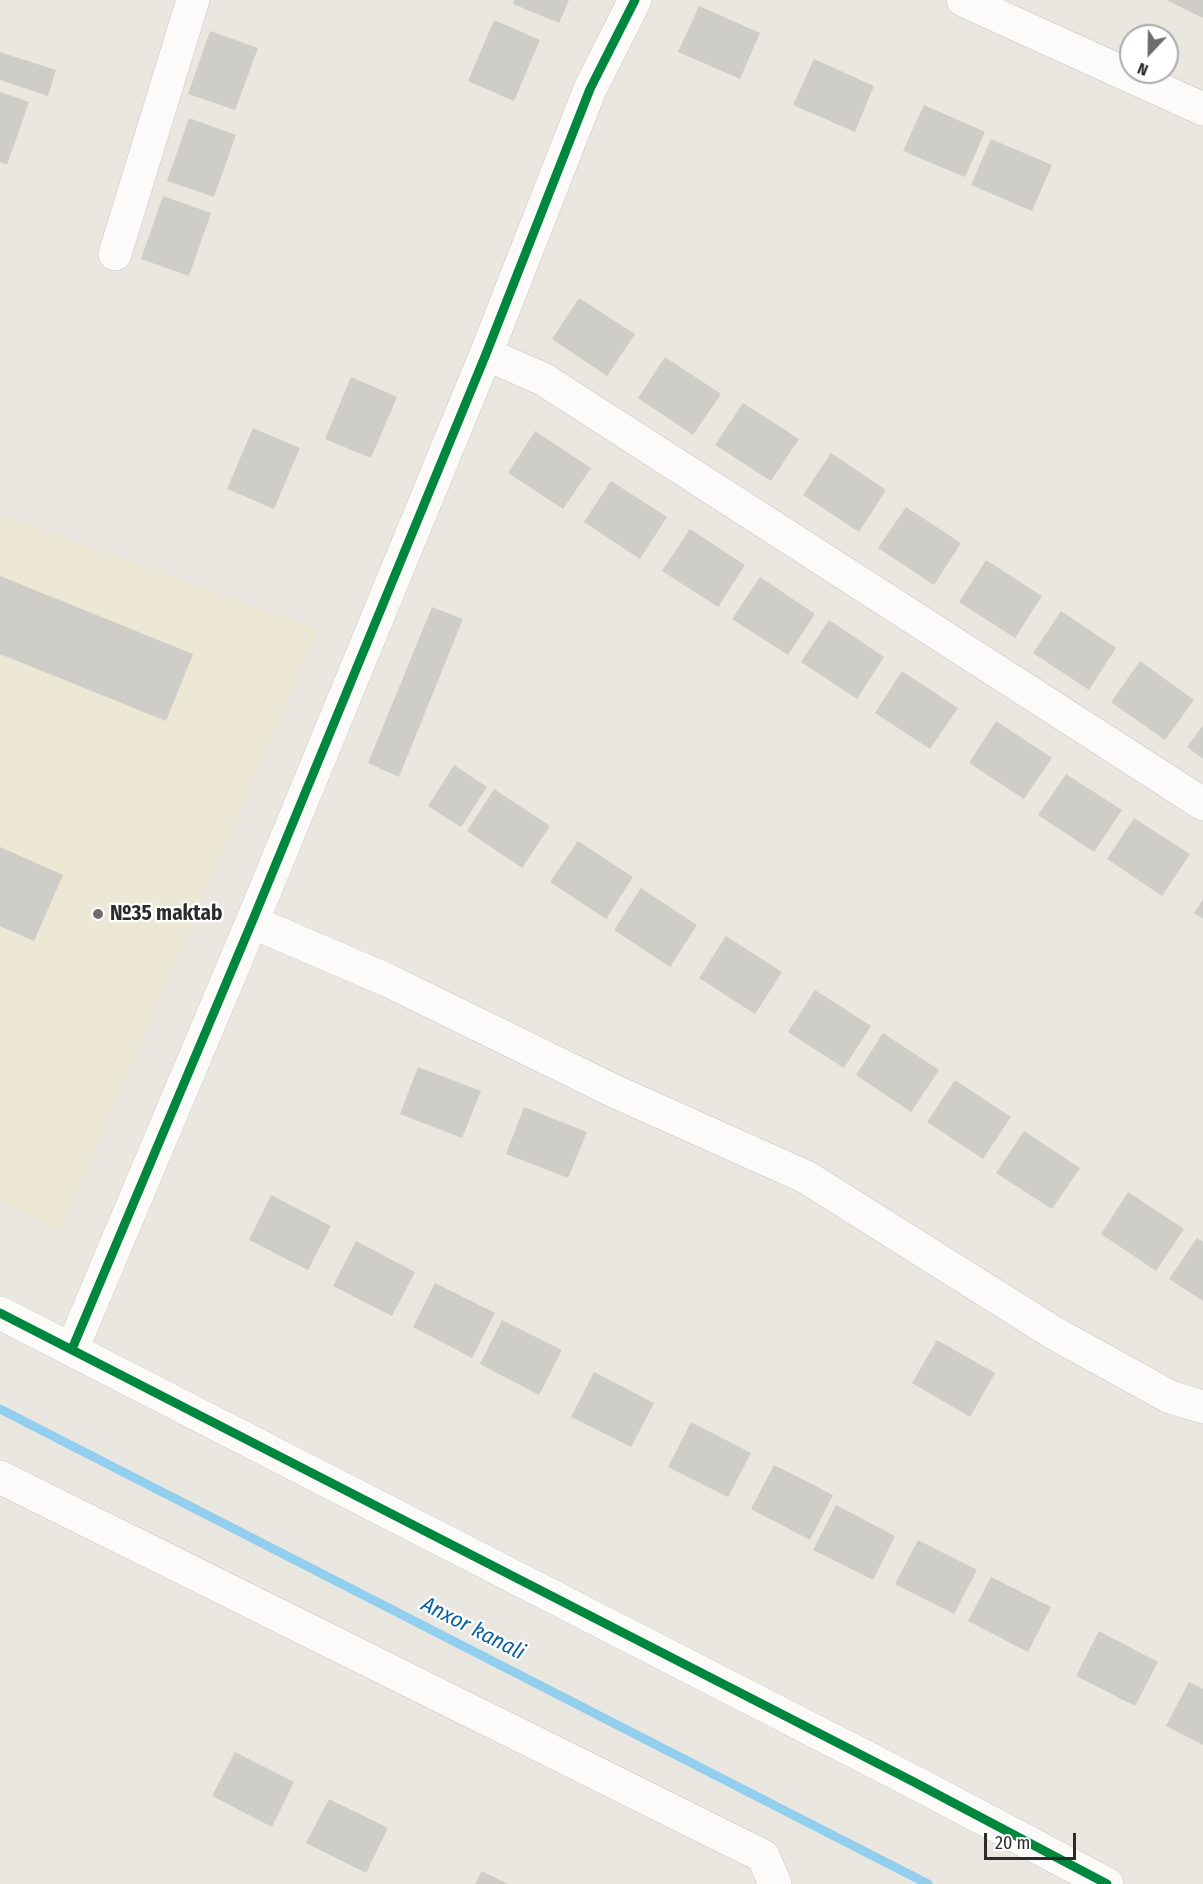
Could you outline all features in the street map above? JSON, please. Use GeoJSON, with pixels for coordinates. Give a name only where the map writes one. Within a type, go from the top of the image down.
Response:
{"type":"FeatureCollection","features":[{"type":"Feature","properties":{"kind":"street"},"geometry":{"type":"LineString","coordinates":[[115,254],[194,0]]}},
{"type":"Feature","properties":{"kind":"street"},"geometry":{"type":"LineString","coordinates":[[72,1349],[252,922],[486,354],[590,89],[635,0]]}},
{"type":"Feature","properties":{"kind":"street"},"geometry":{"type":"LineString","coordinates":[[963,0],[1203,109]]}},
{"type":"Feature","properties":{"kind":"street"},"geometry":{"type":"LineString","coordinates":[[486,354],[543,380],[1203,804]]}},
{"type":"Feature","properties":{"kind":"street"},"geometry":{"type":"LineString","coordinates":[[252,922],[387,980],[614,1091],[806,1177],[1054,1333],[1170,1397],[1203,1407]]}},
{"type":"Feature","properties":{"kind":"street"},"geometry":{"type":"LineString","coordinates":[[0,1313],[902,1775],[1107,1884]]}},
{"type":"Feature","properties":{"kind":"street"},"geometry":{"type":"LineString","coordinates":[[0,1477],[763,1856],[775,1884]]}},
{"type":"Feature","properties":{"kind":"shaded area","name":"№35 maktab"},"geometry":{"type":"Polygon","coordinates":[[[3,515],[318,629],[60,1231],[0,1200],[0,524],[3,515]]]}},
{"type":"Feature","properties":{"kind":"building"},"geometry":{"type":"Polygon","coordinates":[[[514,0],[569,0],[559,23],[513,4],[514,0]]]}},
{"type":"Feature","properties":{"kind":"building"},"geometry":{"type":"Polygon","coordinates":[[[1167,0],[1203,0],[1203,18],[1167,0]]]}},
{"type":"Feature","properties":{"kind":"building"},"geometry":{"type":"Polygon","coordinates":[[[699,6],[760,33],[740,79],[678,52],[699,6]]]}},
{"type":"Feature","properties":{"kind":"building"},"geometry":{"type":"Polygon","coordinates":[[[494,20],[540,40],[514,101],[468,81],[494,20]]]}},
{"type":"Feature","properties":{"kind":"building"},"geometry":{"type":"Polygon","coordinates":[[[210,31],[258,48],[235,110],[188,94],[210,31]]]}},
{"type":"Feature","properties":{"kind":"building"},"geometry":{"type":"Polygon","coordinates":[[[0,52],[56,70],[48,96],[0,80],[0,52]]]}},
{"type":"Feature","properties":{"kind":"building"},"geometry":{"type":"Polygon","coordinates":[[[814,59],[874,86],[855,132],[793,105],[814,59]]]}},
{"type":"Feature","properties":{"kind":"building"},"geometry":{"type":"Polygon","coordinates":[[[0,92],[29,102],[7,165],[0,162],[0,92]]]}},
{"type":"Feature","properties":{"kind":"building"},"geometry":{"type":"Polygon","coordinates":[[[924,105],[985,132],[965,177],[903,151],[924,105]]]}},
{"type":"Feature","properties":{"kind":"building"},"geometry":{"type":"Polygon","coordinates":[[[189,118],[236,135],[214,197],[167,181],[189,118]]]}},
{"type":"Feature","properties":{"kind":"building"},"geometry":{"type":"Polygon","coordinates":[[[991,139],[1052,165],[1032,211],[971,185],[991,139]]]}},
{"type":"Feature","properties":{"kind":"building"},"geometry":{"type":"Polygon","coordinates":[[[163,196],[211,213],[189,276],[141,259],[163,196]]]}},
{"type":"Feature","properties":{"kind":"building"},"geometry":{"type":"Polygon","coordinates":[[[579,298],[635,334],[607,376],[552,339],[579,298]]]}},
{"type":"Feature","properties":{"kind":"building"},"geometry":{"type":"Polygon","coordinates":[[[665,357],[721,394],[693,435],[638,398],[665,357]]]}},
{"type":"Feature","properties":{"kind":"building"},"geometry":{"type":"Polygon","coordinates":[[[351,377],[397,397],[371,458],[325,439],[351,377]]]}},
{"type":"Feature","properties":{"kind":"building"},"geometry":{"type":"Polygon","coordinates":[[[743,403],[799,439],[771,481],[715,445],[743,403]]]}},
{"type":"Feature","properties":{"kind":"building"},"geometry":{"type":"Polygon","coordinates":[[[253,428],[300,448],[274,509],[227,489],[253,428]]]}},
{"type":"Feature","properties":{"kind":"building"},"geometry":{"type":"Polygon","coordinates":[[[535,431],[591,468],[563,509],[508,473],[535,431]]]}},
{"type":"Feature","properties":{"kind":"building"},"geometry":{"type":"Polygon","coordinates":[[[831,453],[886,490],[859,532],[803,495],[831,453]]]}},
{"type":"Feature","properties":{"kind":"building"},"geometry":{"type":"Polygon","coordinates":[[[611,481],[667,517],[640,559],[584,522],[611,481]]]}},
{"type":"Feature","properties":{"kind":"building"},"geometry":{"type":"Polygon","coordinates":[[[906,507],[961,543],[934,585],[878,548],[906,507]]]}},
{"type":"Feature","properties":{"kind":"building"},"geometry":{"type":"Polygon","coordinates":[[[690,529],[745,565],[718,607],[662,571],[690,529]]]}},
{"type":"Feature","properties":{"kind":"building"},"geometry":{"type":"Polygon","coordinates":[[[986,560],[1042,596],[1015,638],[959,602],[986,560]]]}},
{"type":"Feature","properties":{"kind":"building"},"geometry":{"type":"Polygon","coordinates":[[[0,576],[193,654],[166,721],[0,654],[0,576]]]}},
{"type":"Feature","properties":{"kind":"building"},"geometry":{"type":"Polygon","coordinates":[[[760,577],[815,614],[788,655],[732,619],[760,577]]]}},
{"type":"Feature","properties":{"kind":"building"},"geometry":{"type":"Polygon","coordinates":[[[432,607],[463,619],[399,777],[368,763],[432,607]]]}},
{"type":"Feature","properties":{"kind":"building"},"geometry":{"type":"Polygon","coordinates":[[[1061,611],[1116,648],[1089,690],[1033,653],[1061,611]]]}},
{"type":"Feature","properties":{"kind":"building"},"geometry":{"type":"Polygon","coordinates":[[[829,620],[884,657],[857,699],[801,662],[829,620]]]}},
{"type":"Feature","properties":{"kind":"building"},"geometry":{"type":"Polygon","coordinates":[[[1140,661],[1194,700],[1165,740],[1111,702],[1140,661]]]}},
{"type":"Feature","properties":{"kind":"building"},"geometry":{"type":"Polygon","coordinates":[[[902,671],[958,708],[930,749],[875,713],[902,671]]]}},
{"type":"Feature","properties":{"kind":"building"},"geometry":{"type":"Polygon","coordinates":[[[996,721],[1052,758],[1024,799],[969,763],[996,721]]]}},
{"type":"Feature","properties":{"kind":"building"},"geometry":{"type":"Polygon","coordinates":[[[1203,725],[1203,759],[1187,747],[1203,725]]]}},
{"type":"Feature","properties":{"kind":"building"},"geometry":{"type":"Polygon","coordinates":[[[454,765],[487,787],[461,827],[428,806],[454,765]]]}},
{"type":"Feature","properties":{"kind":"building"},"geometry":{"type":"Polygon","coordinates":[[[1066,774],[1122,810],[1094,852],[1038,815],[1066,774]]]}},
{"type":"Feature","properties":{"kind":"building"},"geometry":{"type":"Polygon","coordinates":[[[494,789],[550,826],[522,868],[467,831],[494,789]]]}},
{"type":"Feature","properties":{"kind":"building"},"geometry":{"type":"Polygon","coordinates":[[[1134,818],[1190,854],[1162,896],[1107,859],[1134,818]]]}},
{"type":"Feature","properties":{"kind":"building"},"geometry":{"type":"Polygon","coordinates":[[[578,841],[633,877],[606,919],[550,882],[578,841]]]}},
{"type":"Feature","properties":{"kind":"building"},"geometry":{"type":"Polygon","coordinates":[[[0,847],[63,875],[34,941],[0,926],[0,847]]]}},
{"type":"Feature","properties":{"kind":"building"},"geometry":{"type":"Polygon","coordinates":[[[641,888],[697,925],[670,967],[614,930],[641,888]]]}},
{"type":"Feature","properties":{"kind":"building"},"geometry":{"type":"Polygon","coordinates":[[[1203,899],[1203,919],[1194,913],[1203,899]]]}},
{"type":"Feature","properties":{"kind":"building"},"geometry":{"type":"Polygon","coordinates":[[[726,936],[782,972],[755,1014],[699,978],[726,936]]]}},
{"type":"Feature","properties":{"kind":"building"},"geometry":{"type":"Polygon","coordinates":[[[815,990],[871,1026],[844,1068],[788,1032],[815,990]]]}},
{"type":"Feature","properties":{"kind":"building"},"geometry":{"type":"Polygon","coordinates":[[[883,1033],[939,1070],[911,1112],[856,1075],[883,1033]]]}},
{"type":"Feature","properties":{"kind":"building"},"geometry":{"type":"Polygon","coordinates":[[[418,1067],[481,1091],[462,1138],[400,1114],[418,1067]]]}},
{"type":"Feature","properties":{"kind":"building"},"geometry":{"type":"Polygon","coordinates":[[[955,1080],[1011,1117],[983,1159],[927,1122],[955,1080]]]}},
{"type":"Feature","properties":{"kind":"building"},"geometry":{"type":"Polygon","coordinates":[[[524,1107],[587,1132],[568,1178],[506,1154],[524,1107]]]}},
{"type":"Feature","properties":{"kind":"building"},"geometry":{"type":"Polygon","coordinates":[[[1024,1131],[1080,1168],[1052,1209],[996,1173],[1024,1131]]]}},
{"type":"Feature","properties":{"kind":"building"},"geometry":{"type":"Polygon","coordinates":[[[1128,1192],[1184,1229],[1156,1271],[1101,1234],[1128,1192]]]}},
{"type":"Feature","properties":{"kind":"building"},"geometry":{"type":"Polygon","coordinates":[[[271,1195],[331,1226],[308,1270],[249,1240],[271,1195]]]}},
{"type":"Feature","properties":{"kind":"building"},"geometry":{"type":"Polygon","coordinates":[[[1197,1238],[1203,1242],[1203,1301],[1169,1279],[1197,1238]]]}},
{"type":"Feature","properties":{"kind":"building"},"geometry":{"type":"Polygon","coordinates":[[[356,1241],[415,1272],[392,1316],[333,1286],[356,1241]]]}},
{"type":"Feature","properties":{"kind":"building"},"geometry":{"type":"Polygon","coordinates":[[[435,1283],[495,1313],[472,1358],[413,1327],[435,1283]]]}},
{"type":"Feature","properties":{"kind":"building"},"geometry":{"type":"Polygon","coordinates":[[[502,1320],[562,1350],[539,1395],[480,1364],[502,1320]]]}},
{"type":"Feature","properties":{"kind":"building"},"geometry":{"type":"Polygon","coordinates":[[[937,1340],[995,1373],[970,1417],[912,1383],[937,1340]]]}},
{"type":"Feature","properties":{"kind":"building"},"geometry":{"type":"Polygon","coordinates":[[[594,1372],[654,1403],[631,1447],[571,1417],[594,1372]]]}},
{"type":"Feature","properties":{"kind":"building"},"geometry":{"type":"Polygon","coordinates":[[[691,1422],[751,1453],[728,1497],[668,1467],[691,1422]]]}},
{"type":"Feature","properties":{"kind":"building"},"geometry":{"type":"Polygon","coordinates":[[[774,1465],[833,1495],[810,1540],[751,1509],[774,1465]]]}},
{"type":"Feature","properties":{"kind":"building"},"geometry":{"type":"Polygon","coordinates":[[[836,1505],[895,1536],[873,1580],[813,1550],[836,1505]]]}},
{"type":"Feature","properties":{"kind":"building"},"geometry":{"type":"Polygon","coordinates":[[[918,1540],[977,1570],[954,1614],[895,1584],[918,1540]]]}},
{"type":"Feature","properties":{"kind":"building"},"geometry":{"type":"Polygon","coordinates":[[[991,1577],[1051,1607],[1028,1652],[968,1621],[991,1577]]]}},
{"type":"Feature","properties":{"kind":"building"},"geometry":{"type":"Polygon","coordinates":[[[1099,1631],[1158,1662],[1135,1706],[1076,1676],[1099,1631]]]}},
{"type":"Feature","properties":{"kind":"building"},"geometry":{"type":"Polygon","coordinates":[[[1189,1682],[1203,1689],[1203,1745],[1166,1726],[1189,1682]]]}},
{"type":"Feature","properties":{"kind":"building"},"geometry":{"type":"Polygon","coordinates":[[[235,1752],[294,1782],[272,1827],[212,1796],[235,1752]]]}},
{"type":"Feature","properties":{"kind":"building"},"geometry":{"type":"Polygon","coordinates":[[[329,1799],[388,1828],[366,1873],[306,1843],[329,1799]]]}},
{"type":"Feature","properties":{"kind":"building"},"geometry":{"type":"Polygon","coordinates":[[[482,1871],[508,1884],[475,1884],[482,1871]]]}},
{"type":"Feature","properties":{"kind":"waterway","name":"Anxor kanali"},"geometry":{"type":"LineString","coordinates":[[0,1409],[928,1884]]}},
{"type":"Feature","properties":{"kind":"cycle path"},"geometry":{"type":"LineString","coordinates":[[72,1349],[252,922],[486,354],[590,89],[635,0]]}},
{"type":"Feature","properties":{"kind":"cycle path"},"geometry":{"type":"LineString","coordinates":[[0,1313],[912,1781],[1107,1884]]}},
{"type":"Feature","properties":{"kind":"place","name":"№35 maktab"},"geometry":{"type":"Point","coordinates":[98,914]}}]}
